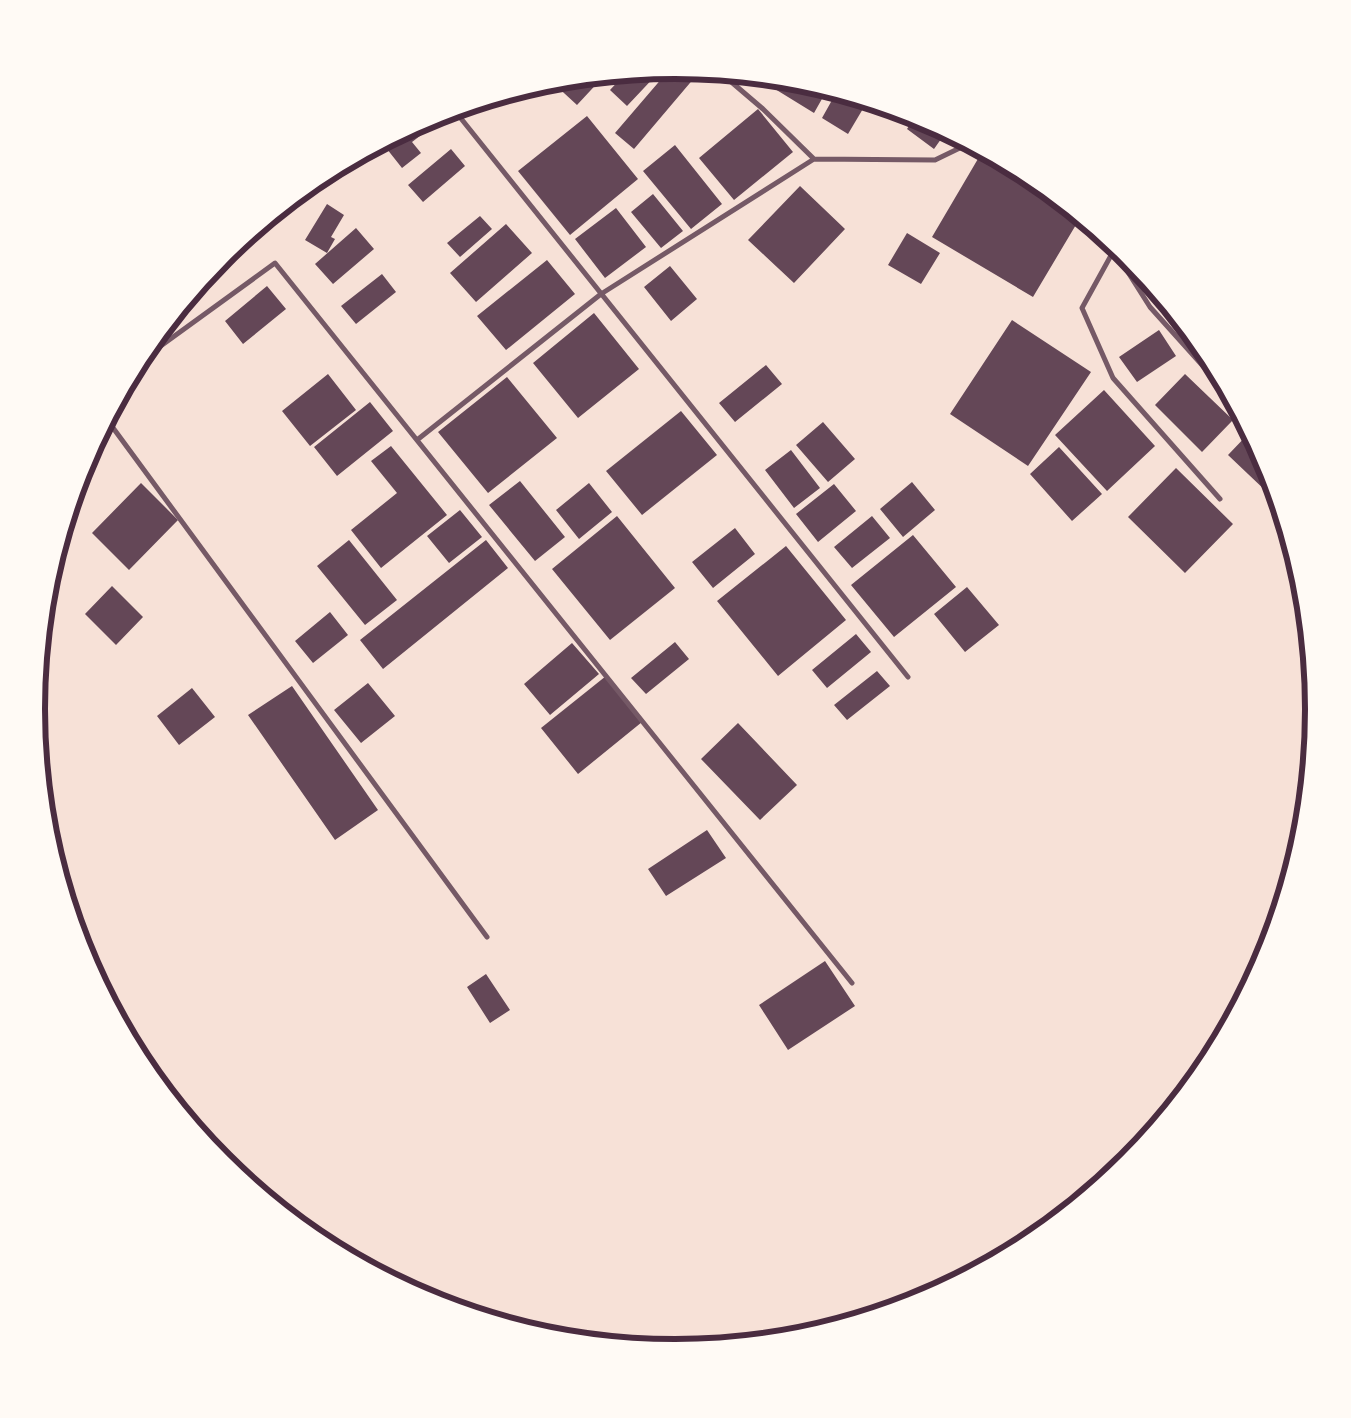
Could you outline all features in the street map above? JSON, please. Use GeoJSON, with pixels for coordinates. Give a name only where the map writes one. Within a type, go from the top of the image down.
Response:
{"type":"FeatureCollection","features":[{"type":"Feature","properties":{"kind":"street"},"geometry":{"type":"LineString","coordinates":[[731,81],[763,109],[814,158]]}},
{"type":"Feature","properties":{"kind":"street"},"geometry":{"type":"LineString","coordinates":[[460,117],[908,677]]}},
{"type":"Feature","properties":{"kind":"street"},"geometry":{"type":"LineString","coordinates":[[417,440],[601,294],[814,158],[934,160],[961,147]]}},
{"type":"Feature","properties":{"kind":"street"},"geometry":{"type":"LineString","coordinates":[[1111,254],[1082,308],[1113,378],[1220,500]]}},
{"type":"Feature","properties":{"kind":"street"},"geometry":{"type":"LineString","coordinates":[[160,347],[275,263],[852,983]]}},
{"type":"Feature","properties":{"kind":"street"},"geometry":{"type":"LineString","coordinates":[[1127,269],[1150,307],[1208,371]]}},
{"type":"Feature","properties":{"kind":"street"},"geometry":{"type":"LineString","coordinates":[[112,427],[486,937]]}},
{"type":"Feature","properties":{"kind":"building"},"geometry":{"type":"Polygon","coordinates":[[[652,79],[627,106],[610,90],[618,82],[652,79]]]}},
{"type":"Feature","properties":{"kind":"building"},"geometry":{"type":"Polygon","coordinates":[[[662,79],[693,79],[634,149],[615,133],[662,79]]]}},
{"type":"Feature","properties":{"kind":"building"},"geometry":{"type":"Polygon","coordinates":[[[597,84],[577,105],[560,90],[597,84]]]}},
{"type":"Feature","properties":{"kind":"building"},"geometry":{"type":"Polygon","coordinates":[[[776,87],[823,96],[814,113],[775,89],[776,87]]]}},
{"type":"Feature","properties":{"kind":"building"},"geometry":{"type":"Polygon","coordinates":[[[833,99],[864,108],[848,134],[822,118],[833,99]]]}},
{"type":"Feature","properties":{"kind":"building"},"geometry":{"type":"Polygon","coordinates":[[[758,109],[793,152],[734,200],[699,158],[758,109]]]}},
{"type":"Feature","properties":{"kind":"building"},"geometry":{"type":"Polygon","coordinates":[[[587,116],[638,179],[570,235],[518,171],[587,116]]]}},
{"type":"Feature","properties":{"kind":"building"},"geometry":{"type":"Polygon","coordinates":[[[911,124],[942,138],[934,149],[907,129],[911,124]]]}},
{"type":"Feature","properties":{"kind":"building"},"geometry":{"type":"Polygon","coordinates":[[[431,127],[412,142],[421,153],[402,168],[387,149],[431,127]]]}},
{"type":"Feature","properties":{"kind":"building"},"geometry":{"type":"Polygon","coordinates":[[[675,145],[722,204],[691,229],[643,171],[675,145]]]}},
{"type":"Feature","properties":{"kind":"building"},"geometry":{"type":"Polygon","coordinates":[[[451,149],[465,166],[423,202],[408,185],[451,149]]]}},
{"type":"Feature","properties":{"kind":"building"},"geometry":{"type":"Polygon","coordinates":[[[979,157],[1026,185],[1077,223],[1033,297],[932,237],[979,157]]]}},
{"type":"Feature","properties":{"kind":"building"},"geometry":{"type":"Polygon","coordinates":[[[800,186],[845,229],[794,283],[748,240],[800,186]]]}},
{"type":"Feature","properties":{"kind":"building"},"geometry":{"type":"Polygon","coordinates":[[[653,194],[683,231],[661,248],[631,212],[653,194]]]}},
{"type":"Feature","properties":{"kind":"building"},"geometry":{"type":"Polygon","coordinates":[[[327,204],[344,215],[331,237],[335,239],[327,253],[305,240],[327,204]]]}},
{"type":"Feature","properties":{"kind":"building"},"geometry":{"type":"Polygon","coordinates":[[[616,208],[646,247],[605,278],[575,239],[616,208]]]}},
{"type":"Feature","properties":{"kind":"building"},"geometry":{"type":"Polygon","coordinates":[[[480,216],[492,229],[460,257],[447,243],[480,216]]]}},
{"type":"Feature","properties":{"kind":"building"},"geometry":{"type":"Polygon","coordinates":[[[506,224],[532,253],[476,302],[450,273],[506,224]]]}},
{"type":"Feature","properties":{"kind":"building"},"geometry":{"type":"Polygon","coordinates":[[[356,228],[374,249],[333,284],[315,264],[356,228]]]}},
{"type":"Feature","properties":{"kind":"building"},"geometry":{"type":"Polygon","coordinates":[[[907,233],[940,253],[921,284],[888,265],[907,233]]]}},
{"type":"Feature","properties":{"kind":"building"},"geometry":{"type":"Polygon","coordinates":[[[547,260],[575,294],[506,350],[477,316],[547,260]]]}},
{"type":"Feature","properties":{"kind":"building"},"geometry":{"type":"Polygon","coordinates":[[[670,266],[697,299],[671,321],[644,287],[670,266]]]}},
{"type":"Feature","properties":{"kind":"building"},"geometry":{"type":"Polygon","coordinates":[[[382,274],[396,292],[356,324],[341,306],[382,274]]]}},
{"type":"Feature","properties":{"kind":"building"},"geometry":{"type":"Polygon","coordinates":[[[267,286],[286,309],[243,344],[225,321],[267,286]]]}},
{"type":"Feature","properties":{"kind":"building"},"geometry":{"type":"Polygon","coordinates":[[[594,313],[639,369],[578,418],[533,363],[594,313]]]}},
{"type":"Feature","properties":{"kind":"building"},"geometry":{"type":"Polygon","coordinates":[[[1012,320],[1091,372],[1028,466],[950,414],[1012,320]]]}},
{"type":"Feature","properties":{"kind":"building"},"geometry":{"type":"Polygon","coordinates":[[[1159,330],[1176,356],[1137,382],[1119,357],[1159,330]]]}},
{"type":"Feature","properties":{"kind":"building"},"geometry":{"type":"Polygon","coordinates":[[[766,365],[782,384],[735,422],[719,403],[766,365]]]}},
{"type":"Feature","properties":{"kind":"building"},"geometry":{"type":"Polygon","coordinates":[[[328,374],[356,410],[310,446],[282,411],[328,374]]]}},
{"type":"Feature","properties":{"kind":"building"},"geometry":{"type":"Polygon","coordinates":[[[1185,374],[1233,420],[1202,452],[1155,405],[1185,374]]]}},
{"type":"Feature","properties":{"kind":"building"},"geometry":{"type":"Polygon","coordinates":[[[507,377],[557,438],[488,493],[438,432],[507,377]]]}},
{"type":"Feature","properties":{"kind":"building"},"geometry":{"type":"Polygon","coordinates":[[[1104,390],[1155,446],[1107,491],[1055,435],[1104,390]]]}},
{"type":"Feature","properties":{"kind":"building"},"geometry":{"type":"Polygon","coordinates":[[[370,402],[393,431],[337,476],[314,447],[370,402]]]}},
{"type":"Feature","properties":{"kind":"building"},"geometry":{"type":"Polygon","coordinates":[[[681,411],[717,455],[642,515],[606,471],[681,411]]]}},
{"type":"Feature","properties":{"kind":"building"},"geometry":{"type":"Polygon","coordinates":[[[823,422],[855,459],[828,482],[796,445],[823,422]]]}},
{"type":"Feature","properties":{"kind":"building"},"geometry":{"type":"Polygon","coordinates":[[[1244,438],[1268,493],[1228,455],[1244,438]]]}},
{"type":"Feature","properties":{"kind":"building"},"geometry":{"type":"Polygon","coordinates":[[[391,446],[447,515],[381,568],[351,530],[397,493],[371,461],[391,446]]]}},
{"type":"Feature","properties":{"kind":"building"},"geometry":{"type":"Polygon","coordinates":[[[1059,447],[1102,494],[1072,521],[1030,474],[1059,447]]]}},
{"type":"Feature","properties":{"kind":"building"},"geometry":{"type":"Polygon","coordinates":[[[791,450],[820,488],[794,508],[765,470],[791,450]]]}},
{"type":"Feature","properties":{"kind":"building"},"geometry":{"type":"Polygon","coordinates":[[[1176,468],[1233,524],[1185,573],[1128,517],[1176,468]]]}},
{"type":"Feature","properties":{"kind":"building"},"geometry":{"type":"Polygon","coordinates":[[[520,481],[565,537],[535,561],[489,505],[520,481]]]}},
{"type":"Feature","properties":{"kind":"building"},"geometry":{"type":"Polygon","coordinates":[[[912,482],[935,510],[903,537],[880,509],[912,482]]]}},
{"type":"Feature","properties":{"kind":"building"},"geometry":{"type":"Polygon","coordinates":[[[141,483],[178,520],[129,570],[92,533],[141,483]]]}},
{"type":"Feature","properties":{"kind":"building"},"geometry":{"type":"Polygon","coordinates":[[[589,483],[612,512],[579,539],[556,510],[589,483]]]}},
{"type":"Feature","properties":{"kind":"building"},"geometry":{"type":"Polygon","coordinates":[[[834,484],[856,511],[818,542],[796,514],[834,484]]]}},
{"type":"Feature","properties":{"kind":"building"},"geometry":{"type":"Polygon","coordinates":[[[460,510],[482,537],[449,563],[427,536],[460,510]]]}},
{"type":"Feature","properties":{"kind":"building"},"geometry":{"type":"Polygon","coordinates":[[[617,516],[675,588],[610,640],[552,569],[617,516]]]}},
{"type":"Feature","properties":{"kind":"building"},"geometry":{"type":"Polygon","coordinates":[[[872,516],[890,538],[852,568],[834,547],[872,516]]]}},
{"type":"Feature","properties":{"kind":"building"},"geometry":{"type":"Polygon","coordinates":[[[735,528],[755,554],[713,588],[692,562],[735,528]]]}},
{"type":"Feature","properties":{"kind":"building"},"geometry":{"type":"Polygon","coordinates":[[[913,535],[956,587],[894,637],[851,585],[913,535]]]}},
{"type":"Feature","properties":{"kind":"building"},"geometry":{"type":"Polygon","coordinates":[[[349,540],[397,600],[365,625],[317,566],[349,540]]]}},
{"type":"Feature","properties":{"kind":"building"},"geometry":{"type":"Polygon","coordinates":[[[486,540],[508,568],[383,669],[360,640],[486,540]]]}},
{"type":"Feature","properties":{"kind":"building"},"geometry":{"type":"Polygon","coordinates":[[[786,546],[846,620],[778,676],[717,601],[786,546]]]}},
{"type":"Feature","properties":{"kind":"building"},"geometry":{"type":"Polygon","coordinates":[[[112,586],[143,617],[116,645],[85,614],[112,586]]]}},
{"type":"Feature","properties":{"kind":"building"},"geometry":{"type":"Polygon","coordinates":[[[967,587],[999,625],[965,652],[934,614],[967,587]]]}},
{"type":"Feature","properties":{"kind":"building"},"geometry":{"type":"Polygon","coordinates":[[[330,612],[348,635],[313,663],[295,641],[330,612]]]}},
{"type":"Feature","properties":{"kind":"building"},"geometry":{"type":"Polygon","coordinates":[[[856,634],[871,652],[827,688],[812,670],[856,634]]]}},
{"type":"Feature","properties":{"kind":"building"},"geometry":{"type":"Polygon","coordinates":[[[675,642],[689,659],[646,694],[631,678],[675,642]]]}},
{"type":"Feature","properties":{"kind":"building"},"geometry":{"type":"Polygon","coordinates":[[[572,643],[599,674],[550,715],[524,684],[572,643]]]}},
{"type":"Feature","properties":{"kind":"building"},"geometry":{"type":"Polygon","coordinates":[[[877,671],[890,686],[847,720],[834,705],[877,671]]]}},
{"type":"Feature","properties":{"kind":"building"},"geometry":{"type":"Polygon","coordinates":[[[606,676],[642,722],[578,774],[541,728],[606,676]]]}},
{"type":"Feature","properties":{"kind":"building"},"geometry":{"type":"Polygon","coordinates":[[[368,683],[395,716],[361,743],[334,710],[368,683]]]}},
{"type":"Feature","properties":{"kind":"building"},"geometry":{"type":"Polygon","coordinates":[[[292,686],[378,810],[335,840],[248,715],[292,686]]]}},
{"type":"Feature","properties":{"kind":"building"},"geometry":{"type":"Polygon","coordinates":[[[192,688],[215,717],[179,745],[157,716],[192,688]]]}},
{"type":"Feature","properties":{"kind":"building"},"geometry":{"type":"Polygon","coordinates":[[[738,723],[797,785],[760,820],[701,759],[738,723]]]}},
{"type":"Feature","properties":{"kind":"building"},"geometry":{"type":"Polygon","coordinates":[[[707,830],[726,858],[666,896],[648,869],[707,830]]]}},
{"type":"Feature","properties":{"kind":"building"},"geometry":{"type":"Polygon","coordinates":[[[825,961],[855,1006],[788,1050],[759,1005],[825,961]]]}},
{"type":"Feature","properties":{"kind":"building"},"geometry":{"type":"Polygon","coordinates":[[[486,974],[510,1010],[490,1023],[467,987],[486,974]]]}}]}
